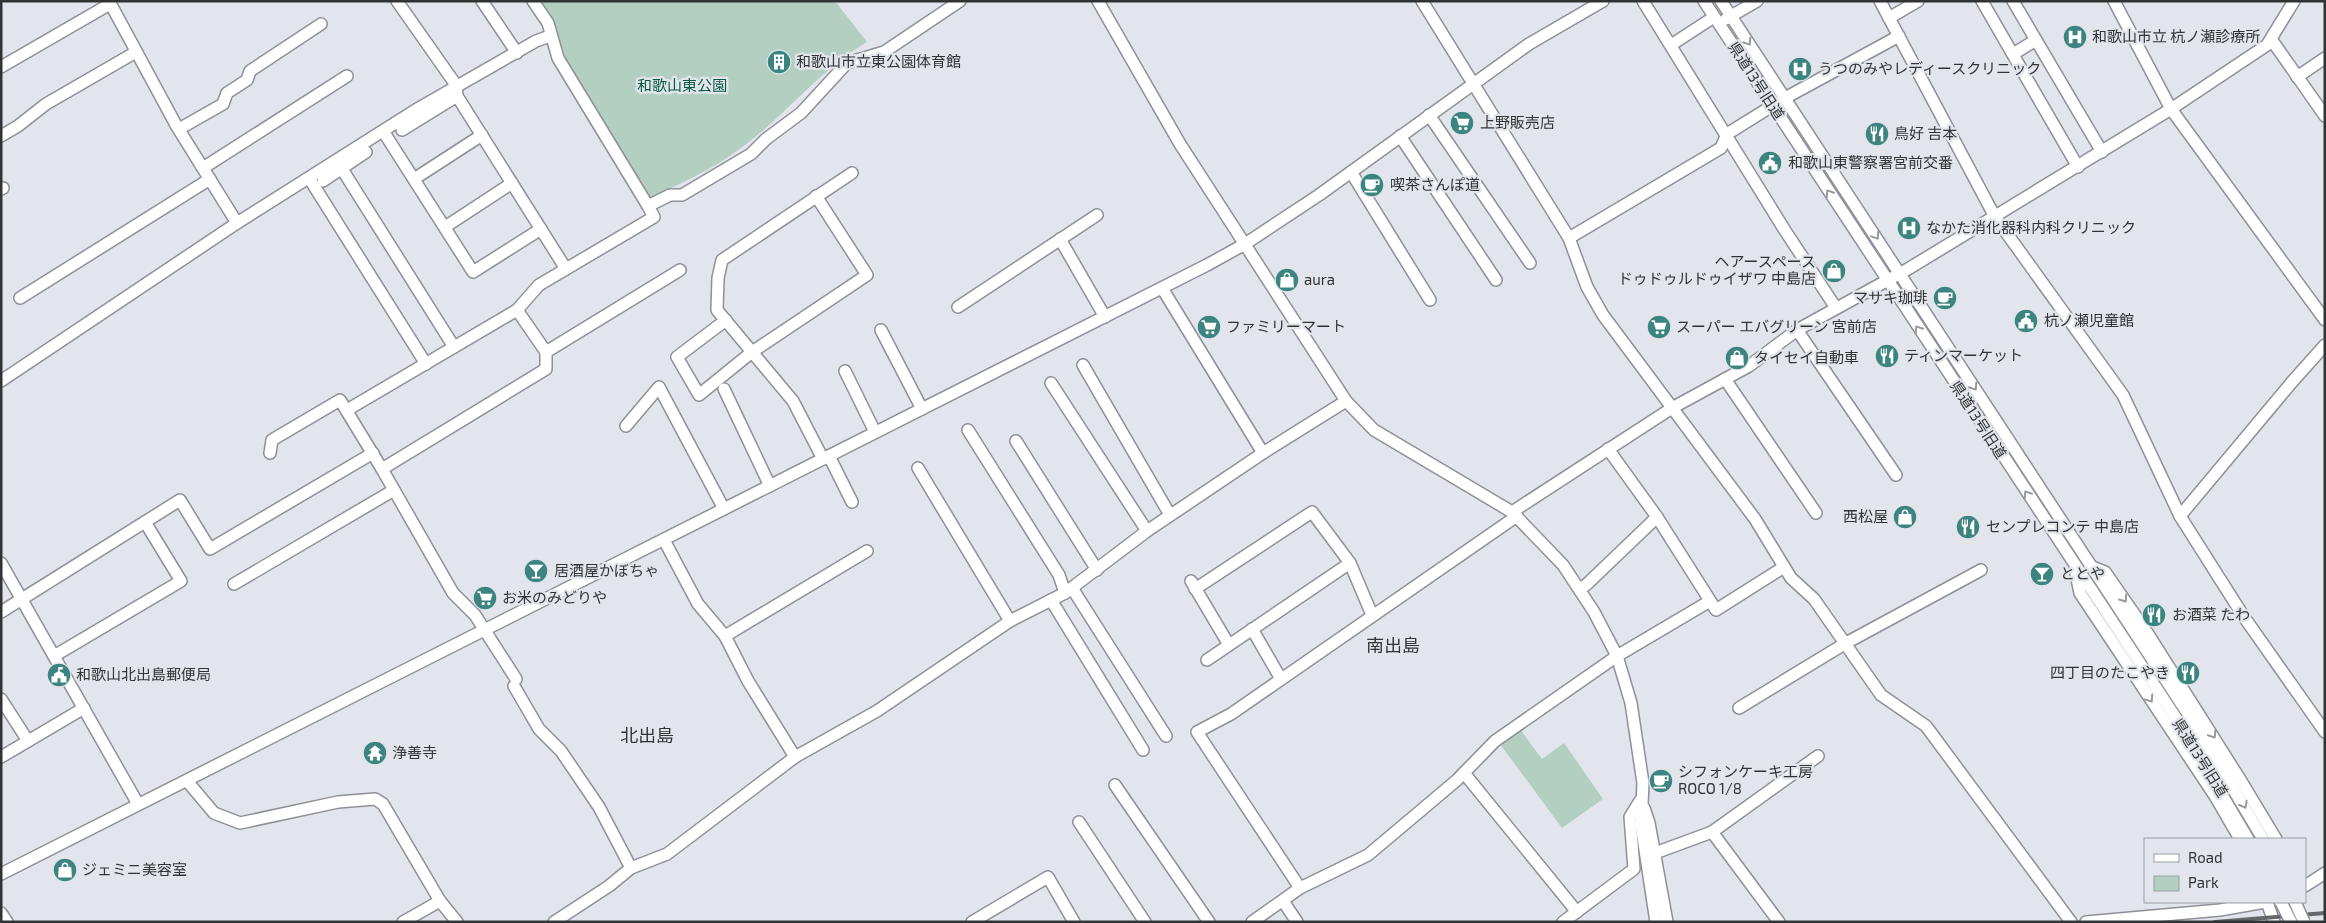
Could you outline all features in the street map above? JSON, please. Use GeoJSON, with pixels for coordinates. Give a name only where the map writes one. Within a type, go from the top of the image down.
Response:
{"type":"FeatureCollection","features":[{"type":"Feature","properties":{"kind":"street"},"geometry":{"type":"LineString","coordinates":[[396,1],[457,90],[482,135],[566,269]]}},
{"type":"Feature","properties":{"kind":"street"},"geometry":{"type":"LineString","coordinates":[[482,1],[517,53]]}},
{"type":"Feature","properties":{"kind":"street"},"geometry":{"type":"LineString","coordinates":[[347,410],[517,310],[539,285],[654,217],[558,58],[550,36],[548,23],[533,1]]}},
{"type":"Feature","properties":{"kind":"street"},"geometry":{"type":"LineString","coordinates":[[648,206],[670,195],[682,195],[751,154],[766,139],[801,113],[847,63],[884,52],[960,1]]}},
{"type":"Feature","properties":{"kind":"street"},"geometry":{"type":"LineString","coordinates":[[1098,1],[1180,144],[1346,401],[1374,430],[1514,514],[1563,565],[1594,612],[1617,656],[1631,703],[1643,782],[1640,824],[1656,922]]}},
{"type":"Feature","properties":{"kind":"street"},"geometry":{"type":"LineString","coordinates":[[1422,1],[1569,238],[1587,287],[1603,315],[1754,519],[1791,578],[1814,599],[1881,695],[1926,726],[2072,922]]}},
{"type":"Feature","properties":{"kind":"street"},"geometry":{"type":"LineString","coordinates":[[1,874],[1105,317],[1245,244],[1351,172],[1529,44],[1603,1]]}},
{"type":"Feature","properties":{"kind":"street"},"geometry":{"type":"LineString","coordinates":[[1643,1],[1784,229],[1836,308]]}},
{"type":"Feature","properties":{"kind":"street","name":"県道13号旧道"},"geometry":{"type":"LineString","coordinates":[[1704,1],[1887,282],[2180,724],[2247,838]]}},
{"type":"Feature","properties":{"kind":"street","name":"県道13号旧道"},"geometry":{"type":"LineString","coordinates":[[1721,1],[1901,273],[2190,718],[2262,838]]}},
{"type":"Feature","properties":{"kind":"street"},"geometry":{"type":"LineString","coordinates":[[1671,45],[1717,20],[1731,16],[1757,1]]}},
{"type":"Feature","properties":{"kind":"street"},"geometry":{"type":"LineString","coordinates":[[1880,1],[1995,217],[2123,395],[2180,516],[2244,617],[2325,732]]}},
{"type":"Feature","properties":{"kind":"street"},"geometry":{"type":"LineString","coordinates":[[1889,18],[1918,1]]}},
{"type":"Feature","properties":{"kind":"street"},"geometry":{"type":"LineString","coordinates":[[1982,1],[2078,167]]}},
{"type":"Feature","properties":{"kind":"street"},"geometry":{"type":"LineString","coordinates":[[2013,1],[2102,152]]}},
{"type":"Feature","properties":{"kind":"street"},"geometry":{"type":"LineString","coordinates":[[2114,1],[2171,109],[2325,320]]}},
{"type":"Feature","properties":{"kind":"street"},"geometry":{"type":"LineString","coordinates":[[1300,888],[1197,732],[1231,714],[1608,449],[1672,408],[1749,366],[1797,330],[1887,282],[2078,167],[2267,46],[2294,1]]}},
{"type":"Feature","properties":{"kind":"street"},"geometry":{"type":"LineString","coordinates":[[1,67],[110,3],[179,130],[237,223]]}},
{"type":"Feature","properties":{"kind":"street"},"geometry":{"type":"LineString","coordinates":[[179,130],[223,104],[227,93],[247,80],[250,71],[322,24]]}},
{"type":"Feature","properties":{"kind":"street"},"geometry":{"type":"LineString","coordinates":[[1,381],[237,223],[383,131],[457,90],[536,41],[550,36]]}},
{"type":"Feature","properties":{"kind":"street"},"geometry":{"type":"LineString","coordinates":[[1569,238],[1721,148],[1727,134],[1785,98],[1899,36]]}},
{"type":"Feature","properties":{"kind":"street"},"geometry":{"type":"LineString","coordinates":[[2271,39],[2325,116]]}},
{"type":"Feature","properties":{"kind":"street"},"geometry":{"type":"LineString","coordinates":[[2013,54],[2036,40]]}},
{"type":"Feature","properties":{"kind":"street"},"geometry":{"type":"LineString","coordinates":[[1,136],[18,126],[46,104],[136,52]]}},
{"type":"Feature","properties":{"kind":"street"},"geometry":{"type":"LineString","coordinates":[[2297,77],[2325,58]]}},
{"type":"Feature","properties":{"kind":"street"},"geometry":{"type":"LineString","coordinates":[[203,168],[347,76]]}},
{"type":"Feature","properties":{"kind":"street"},"geometry":{"type":"LineString","coordinates":[[402,130],[457,90]]}},
{"type":"Feature","properties":{"kind":"street"},"geometry":{"type":"LineString","coordinates":[[1429,115],[1530,263]]}},
{"type":"Feature","properties":{"kind":"street"},"geometry":{"type":"LineString","coordinates":[[383,131],[473,272],[541,229]]}},
{"type":"Feature","properties":{"kind":"street"},"geometry":{"type":"LineString","coordinates":[[414,179],[482,135]]}},
{"type":"Feature","properties":{"kind":"street"},"geometry":{"type":"LineString","coordinates":[[1400,136],[1496,280]]}},
{"type":"Feature","properties":{"kind":"street"},"geometry":{"type":"LineString","coordinates":[[323,181],[366,152]]}},
{"type":"Feature","properties":{"kind":"street"},"geometry":{"type":"LineString","coordinates":[[342,169],[454,347]]}},
{"type":"Feature","properties":{"kind":"street"},"geometry":{"type":"LineString","coordinates":[[1351,172],[1430,300]]}},
{"type":"Feature","properties":{"kind":"street"},"geometry":{"type":"LineString","coordinates":[[852,173],[722,260],[718,278],[717,310],[793,401],[852,502]]}},
{"type":"Feature","properties":{"kind":"street"},"geometry":{"type":"LineString","coordinates":[[309,178],[426,364]]}},
{"type":"Feature","properties":{"kind":"street"},"geometry":{"type":"LineString","coordinates":[[20,298],[210,179]]}},
{"type":"Feature","properties":{"kind":"street"},"geometry":{"type":"LineString","coordinates":[[444,227],[512,183]]}},
{"type":"Feature","properties":{"kind":"street"},"geometry":{"type":"LineString","coordinates":[[726,320],[677,357],[699,395],[752,352],[867,275],[816,196]]}},
{"type":"Feature","properties":{"kind":"street"},"geometry":{"type":"LineString","coordinates":[[958,307],[1097,215]]}},
{"type":"Feature","properties":{"kind":"street"},"geometry":{"type":"LineString","coordinates":[[1060,239],[1105,317]]}},
{"type":"Feature","properties":{"kind":"street"},"geometry":{"type":"LineString","coordinates":[[546,352],[680,270]]}},
{"type":"Feature","properties":{"kind":"street"},"geometry":{"type":"LineString","coordinates":[[1162,288],[1263,453]]}},
{"type":"Feature","properties":{"kind":"street"},"geometry":{"type":"LineString","coordinates":[[382,469],[546,368],[546,352],[517,310]]}},
{"type":"Feature","properties":{"kind":"street"},"geometry":{"type":"LineString","coordinates":[[881,330],[922,409]]}},
{"type":"Feature","properties":{"kind":"street"},"geometry":{"type":"LineString","coordinates":[[1797,330],[1896,475]]}},
{"type":"Feature","properties":{"kind":"street"},"geometry":{"type":"LineString","coordinates":[[2180,516],[2325,345]]}},
{"type":"Feature","properties":{"kind":"street"},"geometry":{"type":"LineString","coordinates":[[1083,365],[1170,515]]}},
{"type":"Feature","properties":{"kind":"street"},"geometry":{"type":"LineString","coordinates":[[845,371],[876,432]]}},
{"type":"Feature","properties":{"kind":"street"},"geometry":{"type":"LineString","coordinates":[[1725,379],[1816,513]]}},
{"type":"Feature","properties":{"kind":"street"},"geometry":{"type":"LineString","coordinates":[[1051,383],[1147,531]]}},
{"type":"Feature","properties":{"kind":"street"},"geometry":{"type":"LineString","coordinates":[[626,426],[659,387],[724,509]]}},
{"type":"Feature","properties":{"kind":"street"},"geometry":{"type":"LineString","coordinates":[[724,389],[770,486]]}},
{"type":"Feature","properties":{"kind":"street"},"geometry":{"type":"LineString","coordinates":[[270,454],[272,440],[340,400],[373,453],[453,593],[475,615],[515,682],[539,729],[561,751],[599,807],[631,868]]}},
{"type":"Feature","properties":{"kind":"street"},"geometry":{"type":"LineString","coordinates":[[554,922],[631,868],[667,854],[795,758],[877,711],[1010,621],[1069,591],[1170,515],[1346,401]]}},
{"type":"Feature","properties":{"kind":"street"},"geometry":{"type":"LineString","coordinates":[[968,430],[1069,591],[1166,736]]}},
{"type":"Feature","properties":{"kind":"street"},"geometry":{"type":"LineString","coordinates":[[1016,441],[1096,570]]}},
{"type":"Feature","properties":{"kind":"street"},"geometry":{"type":"LineString","coordinates":[[1608,449],[1656,517],[1716,610],[1784,567]]}},
{"type":"Feature","properties":{"kind":"street"},"geometry":{"type":"LineString","coordinates":[[1,612],[180,500],[210,549],[373,453]]}},
{"type":"Feature","properties":{"kind":"street"},"geometry":{"type":"LineString","coordinates":[[918,468],[1010,621]]}},
{"type":"Feature","properties":{"kind":"street"},"geometry":{"type":"LineString","coordinates":[[234,584],[394,490]]}},
{"type":"Feature","properties":{"kind":"street"},"geometry":{"type":"LineString","coordinates":[[1229,645],[1193,585],[1312,512],[1350,563],[1372,615]]}},
{"type":"Feature","properties":{"kind":"street"},"geometry":{"type":"LineString","coordinates":[[1579,589],[1586,585],[1656,517]]}},
{"type":"Feature","properties":{"kind":"street"},"geometry":{"type":"LineString","coordinates":[[54,656],[181,581],[144,522]]}},
{"type":"Feature","properties":{"kind":"street"},"geometry":{"type":"LineString","coordinates":[[664,540],[698,604],[724,636],[748,682],[795,758]]}},
{"type":"Feature","properties":{"kind":"street"},"geometry":{"type":"LineString","coordinates":[[724,636],[867,551]]}},
{"type":"Feature","properties":{"kind":"street"},"geometry":{"type":"LineString","coordinates":[[1,562],[138,804]]}},
{"type":"Feature","properties":{"kind":"street"},"geometry":{"type":"LineString","coordinates":[[1207,660],[1350,563]]}},
{"type":"Feature","properties":{"kind":"street"},"geometry":{"type":"LineString","coordinates":[[2090,566],[2105,572],[2148,634],[2242,780],[2275,838]]}},
{"type":"Feature","properties":{"kind":"street"},"geometry":{"type":"LineString","coordinates":[[2075,567],[2080,592],[2215,796],[2239,838]]}},
{"type":"Feature","properties":{"kind":"street"},"geometry":{"type":"LineString","coordinates":[[1739,708],[1846,643],[1981,570]]}},
{"type":"Feature","properties":{"kind":"street"},"geometry":{"type":"LineString","coordinates":[[1051,600],[1143,750]]}},
{"type":"Feature","properties":{"kind":"street"},"geometry":{"type":"LineString","coordinates":[[1252,922],[1300,888],[1368,855],[1464,773],[1495,741],[1617,656],[1710,600]]}},
{"type":"Feature","properties":{"kind":"street"},"geometry":{"type":"LineString","coordinates":[[1252,629],[1281,679]]}},
{"type":"Feature","properties":{"kind":"street"},"geometry":{"type":"LineString","coordinates":[[1,699],[28,741]]}},
{"type":"Feature","properties":{"kind":"street"},"geometry":{"type":"LineString","coordinates":[[1,757],[84,708]]}},
{"type":"Feature","properties":{"kind":"street"},"geometry":{"type":"LineString","coordinates":[[1655,853],[1712,832],[1818,756]]}},
{"type":"Feature","properties":{"kind":"street"},"geometry":{"type":"LineString","coordinates":[[1464,773],[1577,912]]}},
{"type":"Feature","properties":{"kind":"street"},"geometry":{"type":"LineString","coordinates":[[187,781],[214,813],[240,823],[338,802],[376,799],[383,804],[440,901],[457,922]]}},
{"type":"Feature","properties":{"kind":"street"},"geometry":{"type":"LineString","coordinates":[[1115,785],[1209,922]]}},
{"type":"Feature","properties":{"kind":"street"},"geometry":{"type":"LineString","coordinates":[[1641,799],[1649,823],[1666,922]]}},
{"type":"Feature","properties":{"kind":"street"},"geometry":{"type":"LineString","coordinates":[[1563,922],[1634,868],[1630,817],[1641,799]]}},
{"type":"Feature","properties":{"kind":"street"},"geometry":{"type":"LineString","coordinates":[[1079,822],[1145,922]]}},
{"type":"Feature","properties":{"kind":"street"},"geometry":{"type":"LineString","coordinates":[[1712,832],[1780,922]]}},
{"type":"Feature","properties":{"kind":"street"},"geometry":{"type":"LineString","coordinates":[[2306,885],[2325,873]]}},
{"type":"Feature","properties":{"kind":"street"},"geometry":{"type":"LineString","coordinates":[[972,922],[1048,877],[1074,922]]}},
{"type":"Feature","properties":{"kind":"street"},"geometry":{"type":"LineString","coordinates":[[1283,900],[1297,922]]}},
{"type":"Feature","properties":{"kind":"street"},"geometry":{"type":"LineString","coordinates":[[403,922],[440,901]]}},
{"type":"Feature","properties":{"kind":"street"},"geometry":{"type":"LineString","coordinates":[[2086,922],[2220,910],[2260,903]]}},
{"type":"Feature","properties":{"kind":"street"},"geometry":{"type":"LineString","coordinates":[[2266,903],[2274,922]]}},
{"type":"Feature","properties":{"kind":"street"},"geometry":{"type":"LineString","coordinates":[[2282,903],[2291,922]]}},
{"type":"Feature","properties":{"kind":"street"},"geometry":{"type":"LineString","coordinates":[[2295,903],[2304,922]]}},
{"type":"Feature","properties":{"kind":"street"},"geometry":{"type":"LineString","coordinates":[[1,912],[7,922]]}},
{"type":"Feature","properties":{"kind":"green space","name":"和歌山東公園"},"geometry":{"type":"Polygon","coordinates":[[[541,1],[835,1],[867,42],[818,79],[773,121],[731,156],[650,198],[566,59],[554,26],[541,1]]]}},
{"type":"Feature","properties":{"kind":"green space"},"geometry":{"type":"Polygon","coordinates":[[[1519,728],[1542,759],[1564,743],[1603,799],[1562,828],[1500,744],[1519,728]]]}},
{"type":"Feature","properties":{"kind":"railway"},"geometry":{"type":"LineString","coordinates":[[2215,922],[2325,913]]}},
{"type":"Feature","properties":{"kind":"place","name":"和歌山市立 杭ノ瀬診療所"},"geometry":{"type":"Point","coordinates":[2075,37]}},
{"type":"Feature","properties":{"kind":"place","name":"和歌山市立東公園体育館"},"geometry":{"type":"Point","coordinates":[779,62]}},
{"type":"Feature","properties":{"kind":"place","name":"うつのみやレディースクリニック"},"geometry":{"type":"Point","coordinates":[1800,69]}},
{"type":"Feature","properties":{"kind":"place","name":"上野販売店"},"geometry":{"type":"Point","coordinates":[1462,123]}},
{"type":"Feature","properties":{"kind":"place","name":"鳥好 吉本"},"geometry":{"type":"Point","coordinates":[1877,134]}},
{"type":"Feature","properties":{"kind":"place","name":"和歌山東警察署宮前交番"},"geometry":{"type":"Point","coordinates":[1770,163]}},
{"type":"Feature","properties":{"kind":"place","name":"喫茶さんぽ道"},"geometry":{"type":"Point","coordinates":[1372,185]}},
{"type":"Feature","properties":{"kind":"place","name":"なかた消化器科内科クリニック"},"geometry":{"type":"Point","coordinates":[1909,228]}},
{"type":"Feature","properties":{"kind":"place","name":"ヘアースペース ドゥドゥルドゥイザワ 中島店"},"geometry":{"type":"Point","coordinates":[1834,271]}},
{"type":"Feature","properties":{"kind":"place","name":"aura"},"geometry":{"type":"Point","coordinates":[1287,280]}},
{"type":"Feature","properties":{"kind":"place","name":"マサキ珈琲"},"geometry":{"type":"Point","coordinates":[1945,298]}},
{"type":"Feature","properties":{"kind":"place","name":"杭ノ瀬児童館"},"geometry":{"type":"Point","coordinates":[2026,321]}},
{"type":"Feature","properties":{"kind":"place","name":"ファミリーマート"},"geometry":{"type":"Point","coordinates":[1209,327]}},
{"type":"Feature","properties":{"kind":"place","name":"スーパー エバグリーン 宮前店"},"geometry":{"type":"Point","coordinates":[1659,327]}},
{"type":"Feature","properties":{"kind":"place","name":"ティンマーケット"},"geometry":{"type":"Point","coordinates":[1887,356]}},
{"type":"Feature","properties":{"kind":"place","name":"タイセイ自動車"},"geometry":{"type":"Point","coordinates":[1737,358]}},
{"type":"Feature","properties":{"kind":"place","name":"西松屋"},"geometry":{"type":"Point","coordinates":[1905,517]}},
{"type":"Feature","properties":{"kind":"place","name":"センプレコンテ 中島店"},"geometry":{"type":"Point","coordinates":[1968,527]}},
{"type":"Feature","properties":{"kind":"place","name":"居酒屋かぼちゃ"},"geometry":{"type":"Point","coordinates":[536,571]}},
{"type":"Feature","properties":{"kind":"place","name":"ととや"},"geometry":{"type":"Point","coordinates":[2042,574]}},
{"type":"Feature","properties":{"kind":"place","name":"お米のみどりや"},"geometry":{"type":"Point","coordinates":[485,598]}},
{"type":"Feature","properties":{"kind":"place","name":"お酒菜 たわ"},"geometry":{"type":"Point","coordinates":[2154,615]}},
{"type":"Feature","properties":{"kind":"place","name":"四丁目のたこやき"},"geometry":{"type":"Point","coordinates":[2188,673]}},
{"type":"Feature","properties":{"kind":"place","name":"和歌山北出島郵便局"},"geometry":{"type":"Point","coordinates":[59,675]}},
{"type":"Feature","properties":{"kind":"place","name":"浄善寺"},"geometry":{"type":"Point","coordinates":[375,753]}},
{"type":"Feature","properties":{"kind":"place","name":"シフォンケーキ工房 ROCO 1/8"},"geometry":{"type":"Point","coordinates":[1661,781]}},
{"type":"Feature","properties":{"kind":"place","name":"ジェミニ美容室"},"geometry":{"type":"Point","coordinates":[65,870]}},
{"type":"Feature","properties":{"kind":"district","name":"南出島"},"geometry":{"type":"Point","coordinates":[1393,646]}},
{"type":"Feature","properties":{"kind":"district","name":"北出島"},"geometry":{"type":"Point","coordinates":[647,736]}}]}
